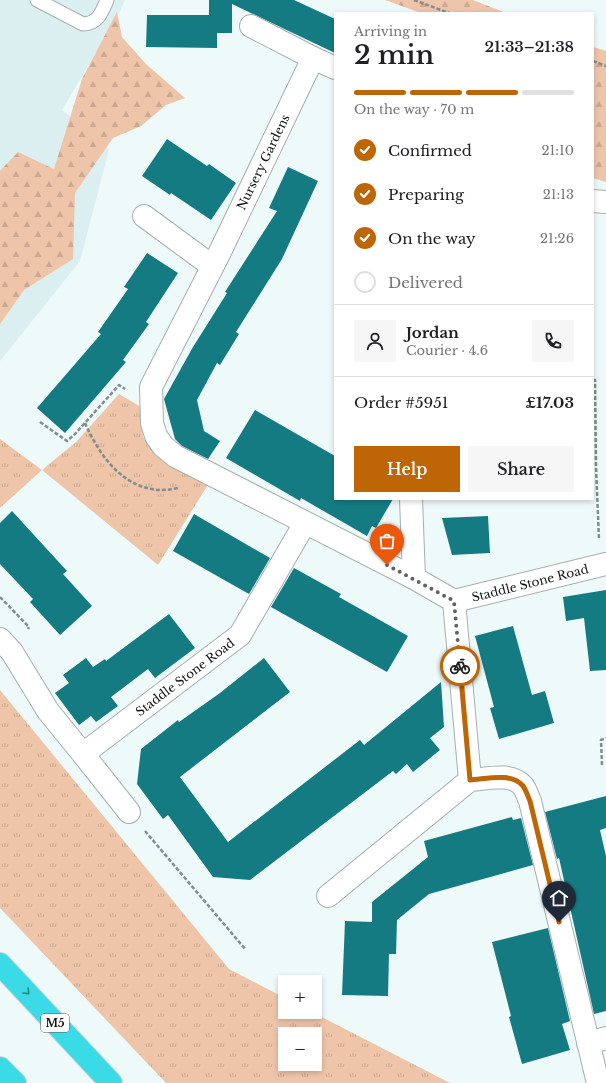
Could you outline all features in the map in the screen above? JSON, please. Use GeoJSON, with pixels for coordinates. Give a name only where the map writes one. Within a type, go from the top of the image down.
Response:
{"type":"FeatureCollection","features":[{"type":"Feature","properties":{"kind":"highway","name":"M5"},"geometry":{"type":"LineString","coordinates":[[0,964],[111,1083]]}},
{"type":"Feature","properties":{"kind":"highway"},"geometry":{"type":"LineString","coordinates":[[0,1068],[15,1083]]}},
{"type":"Feature","properties":{"kind":"street"},"geometry":{"type":"LineString","coordinates":[[251,26],[334,68]]}},
{"type":"Feature","properties":{"kind":"street","name":"Nursery Gardens"},"geometry":{"type":"LineString","coordinates":[[209,475],[175,456],[163,446],[156,436],[152,423],[151,387],[212,266],[313,58]]}},
{"type":"Feature","properties":{"kind":"street"},"geometry":{"type":"LineString","coordinates":[[594,201],[606,202]]}},
{"type":"Feature","properties":{"kind":"street"},"geometry":{"type":"LineString","coordinates":[[144,216],[212,266]]}},
{"type":"Feature","properties":{"kind":"street"},"geometry":{"type":"LineString","coordinates":[[209,475],[414,578],[454,601],[470,780]]}},
{"type":"Feature","properties":{"kind":"street"},"geometry":{"type":"LineString","coordinates":[[411,500],[414,578]]}},
{"type":"Feature","properties":{"kind":"street","name":"Staddle Stone Road"},"geometry":{"type":"LineString","coordinates":[[84,754],[240,635],[305,523]]}},
{"type":"Feature","properties":{"kind":"street","name":"Staddle Stone Road"},"geometry":{"type":"LineString","coordinates":[[454,601],[603,564]]}},
{"type":"Feature","properties":{"kind":"street"},"geometry":{"type":"LineString","coordinates":[[0,640],[12,652],[48,711],[129,812]]}},
{"type":"Feature","properties":{"kind":"street"},"geometry":{"type":"LineString","coordinates":[[328,896],[470,780],[498,778],[513,779],[524,787],[530,801],[597,1041],[598,1083]]}},
{"type":"Feature","properties":{"kind":"lane"},"geometry":{"type":"LineString","coordinates":[[37,0],[83,24],[91,24],[101,15],[107,0]]}},
{"type":"Feature","properties":{"kind":"path"},"geometry":{"type":"LineString","coordinates":[[414,0],[446,12]]}},
{"type":"Feature","properties":{"kind":"path"},"geometry":{"type":"LineString","coordinates":[[594,61],[606,66]]}},
{"type":"Feature","properties":{"kind":"path"},"geometry":{"type":"LineString","coordinates":[[594,380],[596,468],[603,564]]}},
{"type":"Feature","properties":{"kind":"path"},"geometry":{"type":"LineString","coordinates":[[40,422],[67,441],[119,385],[151,405]]}},
{"type":"Feature","properties":{"kind":"path"},"geometry":{"type":"LineString","coordinates":[[85,423],[101,455],[114,469],[142,488],[164,491],[184,486],[209,475]]}},
{"type":"Feature","properties":{"kind":"path"},"geometry":{"type":"LineString","coordinates":[[602,765],[601,740],[606,738]]}},
{"type":"Feature","properties":{"kind":"path"},"geometry":{"type":"LineString","coordinates":[[129,812],[246,950]]}},
{"type":"Feature","properties":{"kind":"shaded area"},"geometry":{"type":"Polygon","coordinates":[[[0,0],[125,0],[119,13],[62,110],[109,150],[80,261],[0,361],[0,0]]]}},
{"type":"Feature","properties":{"kind":"green space"},"geometry":{"type":"Polygon","coordinates":[[[385,0],[473,0],[503,12],[418,12],[385,0]]]}},
{"type":"Feature","properties":{"kind":"green space"},"geometry":{"type":"Polygon","coordinates":[[[117,12],[122,37],[146,64],[185,98],[166,105],[141,126],[113,138],[75,193],[73,259],[24,290],[0,324],[0,171],[18,152],[54,169],[82,79],[117,12]]]}},
{"type":"Feature","properties":{"kind":"green space"},"geometry":{"type":"Polygon","coordinates":[[[594,47],[606,51],[606,182],[594,178],[594,47]]]}},
{"type":"Feature","properties":{"kind":"green space"},"geometry":{"type":"Polygon","coordinates":[[[119,394],[141,407],[143,437],[160,458],[209,483],[158,565],[42,470],[76,442],[119,394]]]}},
{"type":"Feature","properties":{"kind":"green space"},"geometry":{"type":"Polygon","coordinates":[[[0,439],[42,470],[0,508],[0,439]]]}},
{"type":"Feature","properties":{"kind":"green space"},"geometry":{"type":"Polygon","coordinates":[[[0,690],[229,969],[278,994],[278,1019],[322,1019],[322,1017],[450,1083],[166,1083],[0,908],[0,690]]]}},
{"type":"Feature","properties":{"kind":"building"},"geometry":{"type":"Polygon","coordinates":[[[209,0],[294,0],[334,19],[334,53],[232,4],[232,33],[217,33],[217,48],[146,47],[147,15],[209,15],[209,0]]]}},
{"type":"Feature","properties":{"kind":"building"},"geometry":{"type":"Polygon","coordinates":[[[167,139],[207,166],[209,164],[236,183],[211,220],[171,193],[170,195],[142,176],[167,139]]]}},
{"type":"Feature","properties":{"kind":"building"},"geometry":{"type":"Polygon","coordinates":[[[288,167],[318,181],[282,259],[236,332],[239,334],[220,365],[217,363],[197,400],[204,431],[220,441],[208,459],[182,446],[175,439],[164,399],[193,347],[227,293],[225,292],[277,211],[269,208],[288,167]]]}},
{"type":"Feature","properties":{"kind":"building"},"geometry":{"type":"Polygon","coordinates":[[[147,253],[178,273],[146,322],[149,324],[123,360],[126,362],[65,433],[37,408],[101,334],[98,332],[128,289],[124,287],[147,253]]]}},
{"type":"Feature","properties":{"kind":"building"},"geometry":{"type":"Polygon","coordinates":[[[255,410],[334,455],[334,500],[392,500],[376,528],[372,526],[367,536],[301,498],[300,501],[226,458],[255,410]]]}},
{"type":"Feature","properties":{"kind":"building"},"geometry":{"type":"Polygon","coordinates":[[[12,511],[67,571],[63,574],[92,606],[60,635],[30,602],[33,599],[0,564],[0,523],[12,511]]]}},
{"type":"Feature","properties":{"kind":"building"},"geometry":{"type":"Polygon","coordinates":[[[194,514],[270,558],[249,594],[173,551],[194,514]]]}},
{"type":"Feature","properties":{"kind":"building"},"geometry":{"type":"Polygon","coordinates":[[[488,516],[490,553],[452,555],[442,518],[488,516]]]}},
{"type":"Feature","properties":{"kind":"building"},"geometry":{"type":"Polygon","coordinates":[[[294,568],[341,594],[339,597],[408,636],[387,672],[271,607],[294,568]]]}},
{"type":"Feature","properties":{"kind":"building"},"geometry":{"type":"Polygon","coordinates":[[[606,590],[606,670],[590,671],[584,618],[566,621],[563,597],[606,590]]]}},
{"type":"Feature","properties":{"kind":"building"},"geometry":{"type":"Polygon","coordinates":[[[169,614],[195,648],[155,678],[148,669],[111,697],[118,706],[96,722],[91,716],[79,725],[55,693],[69,683],[63,675],[86,658],[93,667],[105,659],[106,661],[169,614]]]}},
{"type":"Feature","properties":{"kind":"building"},"geometry":{"type":"Polygon","coordinates":[[[513,626],[532,695],[545,691],[554,723],[499,739],[490,708],[494,707],[475,636],[513,626]]]}},
{"type":"Feature","properties":{"kind":"building"},"geometry":{"type":"Polygon","coordinates":[[[264,658],[290,692],[180,777],[228,842],[360,740],[364,745],[441,682],[444,727],[430,738],[440,750],[413,772],[407,764],[396,774],[393,771],[250,880],[213,877],[168,815],[163,819],[137,784],[141,749],[178,720],[179,722],[220,693],[264,658]]]}},
{"type":"Feature","properties":{"kind":"building"},"geometry":{"type":"Polygon","coordinates":[[[606,796],[606,828],[600,830],[606,856],[606,1011],[594,1014],[559,858],[557,859],[545,812],[606,796]]]}},
{"type":"Feature","properties":{"kind":"building"},"geometry":{"type":"Polygon","coordinates":[[[512,817],[513,820],[521,818],[533,865],[429,894],[397,920],[396,954],[389,954],[388,996],[342,995],[345,921],[372,922],[372,902],[428,857],[424,841],[512,817]]]}},
{"type":"Feature","properties":{"kind":"building"},"geometry":{"type":"Polygon","coordinates":[[[548,928],[570,1021],[562,1024],[570,1050],[522,1064],[509,1017],[511,1016],[492,942],[548,928]]]}},
{"type":"Feature","properties":{"kind":"way so far"},"geometry":{"type":"LineString","coordinates":[[387,565],[414,578],[454,601],[460,666]]}},
{"type":"Feature","properties":{"kind":"route"},"geometry":{"type":"LineString","coordinates":[[460,666],[470,780],[498,778],[513,779],[524,787],[530,801],[559,922]]}}]}
